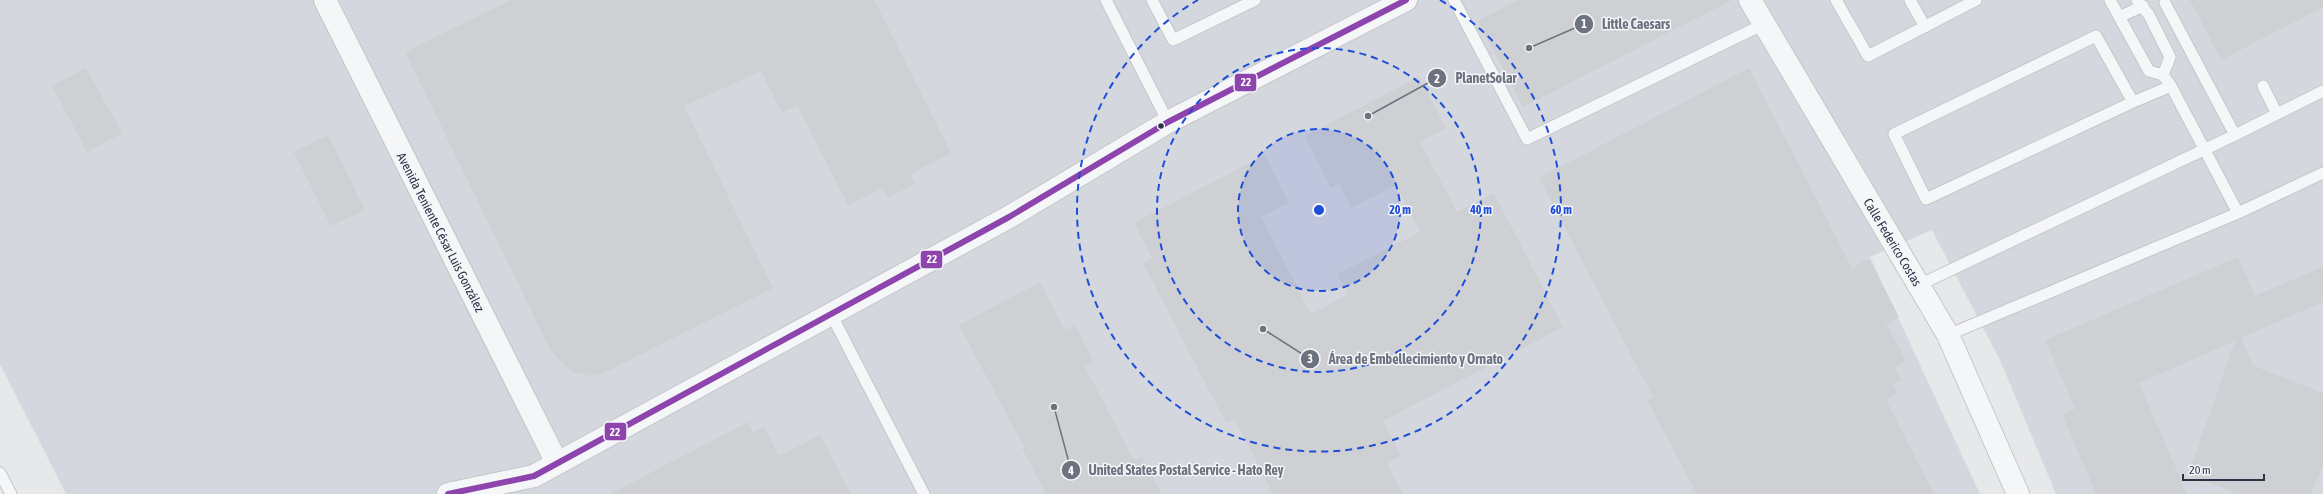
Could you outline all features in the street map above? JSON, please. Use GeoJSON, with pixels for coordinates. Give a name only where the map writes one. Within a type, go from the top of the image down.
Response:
{"type":"FeatureCollection","features":[{"type":"Feature","properties":{"kind":"street","name":"Avenida Teniente César Luis González"},"geometry":{"type":"LineString","coordinates":[[325,0],[557,463]]}},
{"type":"Feature","properties":{"kind":"street","name":"Calle Federico Costas"},"geometry":{"type":"LineString","coordinates":[[1750,0],[1948,335],[2018,494]]}},
{"type":"Feature","properties":{"kind":"street"},"geometry":{"type":"LineString","coordinates":[[518,494],[536,485],[557,463],[1009,217],[1168,122],[1396,2]]}},
{"type":"Feature","properties":{"kind":"street"},"geometry":{"type":"LineString","coordinates":[[448,494],[536,485]]}},
{"type":"Feature","properties":{"kind":"lane"},"geometry":{"type":"LineString","coordinates":[[1152,0],[1173,40],[1255,0]]}},
{"type":"Feature","properties":{"kind":"lane"},"geometry":{"type":"LineString","coordinates":[[1454,0],[1527,139],[1764,24]]}},
{"type":"Feature","properties":{"kind":"lane"},"geometry":{"type":"LineString","coordinates":[[1836,0],[1868,56],[1976,0]]}},
{"type":"Feature","properties":{"kind":"lane"},"geometry":{"type":"LineString","coordinates":[[1910,0],[1925,27]]}},
{"type":"Feature","properties":{"kind":"lane"},"geometry":{"type":"LineString","coordinates":[[2110,0],[2149,71],[2163,75],[2171,86],[2238,213]]}},
{"type":"Feature","properties":{"kind":"lane"},"geometry":{"type":"LineString","coordinates":[[1109,1],[1168,122]]}},
{"type":"Feature","properties":{"kind":"lane"},"geometry":{"type":"LineString","coordinates":[[2120,17],[2140,3],[2170,57],[2163,75]]}},
{"type":"Feature","properties":{"kind":"lane"},"geometry":{"type":"LineString","coordinates":[[2165,3],[2235,135]]}},
{"type":"Feature","properties":{"kind":"lane"},"geometry":{"type":"LineString","coordinates":[[2132,102],[2096,36],[1894,134],[1926,198],[2132,102],[2171,86]]}},
{"type":"Feature","properties":{"kind":"lane"},"geometry":{"type":"LineString","coordinates":[[2263,86],[2277,114]]}},
{"type":"Feature","properties":{"kind":"lane"},"geometry":{"type":"LineString","coordinates":[[1919,286],[2235,135],[2323,91]]}},
{"type":"Feature","properties":{"kind":"lane"},"geometry":{"type":"LineString","coordinates":[[1948,335],[2238,213],[2323,173]]}},
{"type":"Feature","properties":{"kind":"lane"},"geometry":{"type":"LineString","coordinates":[[830,314],[924,494]]}},
{"type":"Feature","properties":{"kind":"lane"},"geometry":{"type":"LineString","coordinates":[[0,473],[11,494]]}},
{"type":"Feature","properties":{"kind":"shaded area"},"geometry":{"type":"Polygon","coordinates":[[[0,0],[2323,0],[2323,494],[2056,494],[2000,360],[1932,230],[1870,257],[1980,494],[66,494],[0,364],[0,0]]]}},
{"type":"Feature","properties":{"kind":"building"},"geometry":{"type":"Polygon","coordinates":[[[511,0],[874,0],[951,153],[910,174],[915,184],[888,198],[883,188],[848,205],[797,105],[782,113],[761,71],[684,106],[773,288],[604,373],[592,376],[575,373],[565,366],[551,351],[405,52],[511,0]]]}},
{"type":"Feature","properties":{"kind":"building"},"geometry":{"type":"Polygon","coordinates":[[[1518,0],[1732,0],[1523,107],[1478,21],[1518,0]]]}},
{"type":"Feature","properties":{"kind":"building"},"geometry":{"type":"Polygon","coordinates":[[[2190,0],[2323,0],[2323,7],[2221,60],[2190,0]]]}},
{"type":"Feature","properties":{"kind":"building"},"geometry":{"type":"Polygon","coordinates":[[[86,68],[122,133],[87,152],[52,86],[86,68]]]}},
{"type":"Feature","properties":{"kind":"building"},"geometry":{"type":"Polygon","coordinates":[[[1749,68],[1852,268],[1869,259],[1899,317],[1886,323],[1906,361],[1895,367],[1901,380],[1893,384],[1898,393],[1886,400],[1934,494],[1697,494],[1647,400],[1653,397],[1539,178],[1749,68]]]}},
{"type":"Feature","properties":{"kind":"building"},"geometry":{"type":"Polygon","coordinates":[[[1419,77],[1446,128],[1420,142],[1457,212],[1494,193],[1563,327],[1383,421],[1401,456],[1387,463],[1403,494],[1273,494],[1235,419],[1226,423],[1143,263],[1152,258],[1134,223],[1265,155],[1289,203],[1261,217],[1311,314],[1348,294],[1337,274],[1420,232],[1396,185],[1351,208],[1339,184],[1331,188],[1305,136],[1419,77]]]}},
{"type":"Feature","properties":{"kind":"building"},"geometry":{"type":"Polygon","coordinates":[[[328,135],[365,210],[331,226],[294,152],[328,135]]]}},
{"type":"Feature","properties":{"kind":"building"},"geometry":{"type":"Polygon","coordinates":[[[2238,257],[2255,296],[2323,267],[2323,302],[2241,338],[2254,366],[2323,393],[2323,465],[2311,494],[2238,494],[2188,475],[2235,341],[2139,383],[2187,494],[2096,494],[2062,414],[2075,409],[2045,340],[2238,257]]]}},
{"type":"Feature","properties":{"kind":"building"},"geometry":{"type":"Polygon","coordinates":[[[1040,282],[1065,330],[1075,325],[1094,362],[1085,367],[1134,460],[1142,456],[1162,494],[1046,494],[1022,448],[1024,447],[959,325],[1040,282]]]}},
{"type":"Feature","properties":{"kind":"building"},"geometry":{"type":"Polygon","coordinates":[[[748,422],[753,432],[764,427],[779,456],[820,435],[851,494],[610,494],[748,422]]]}},
{"type":"Feature","properties":{"kind":"transit line","name":"22"},"geometry":{"type":"LineString","coordinates":[[448,494],[534,476],[1009,217],[1168,122],[1406,0]]}},
{"type":"Feature","properties":{"kind":"place","name":"Little Caesars"},"geometry":{"type":"Point","coordinates":[1529,48]}},
{"type":"Feature","properties":{"kind":"place","name":"PlanetSolar"},"geometry":{"type":"Point","coordinates":[1368,116]}},
{"type":"Feature","properties":{"kind":"place","name":"Área de Embellecimiento y Ornato"},"geometry":{"type":"Point","coordinates":[1263,329]}},
{"type":"Feature","properties":{"kind":"place","name":"United States Postal Service - Hato Rey"},"geometry":{"type":"Point","coordinates":[1054,407]}}]}
